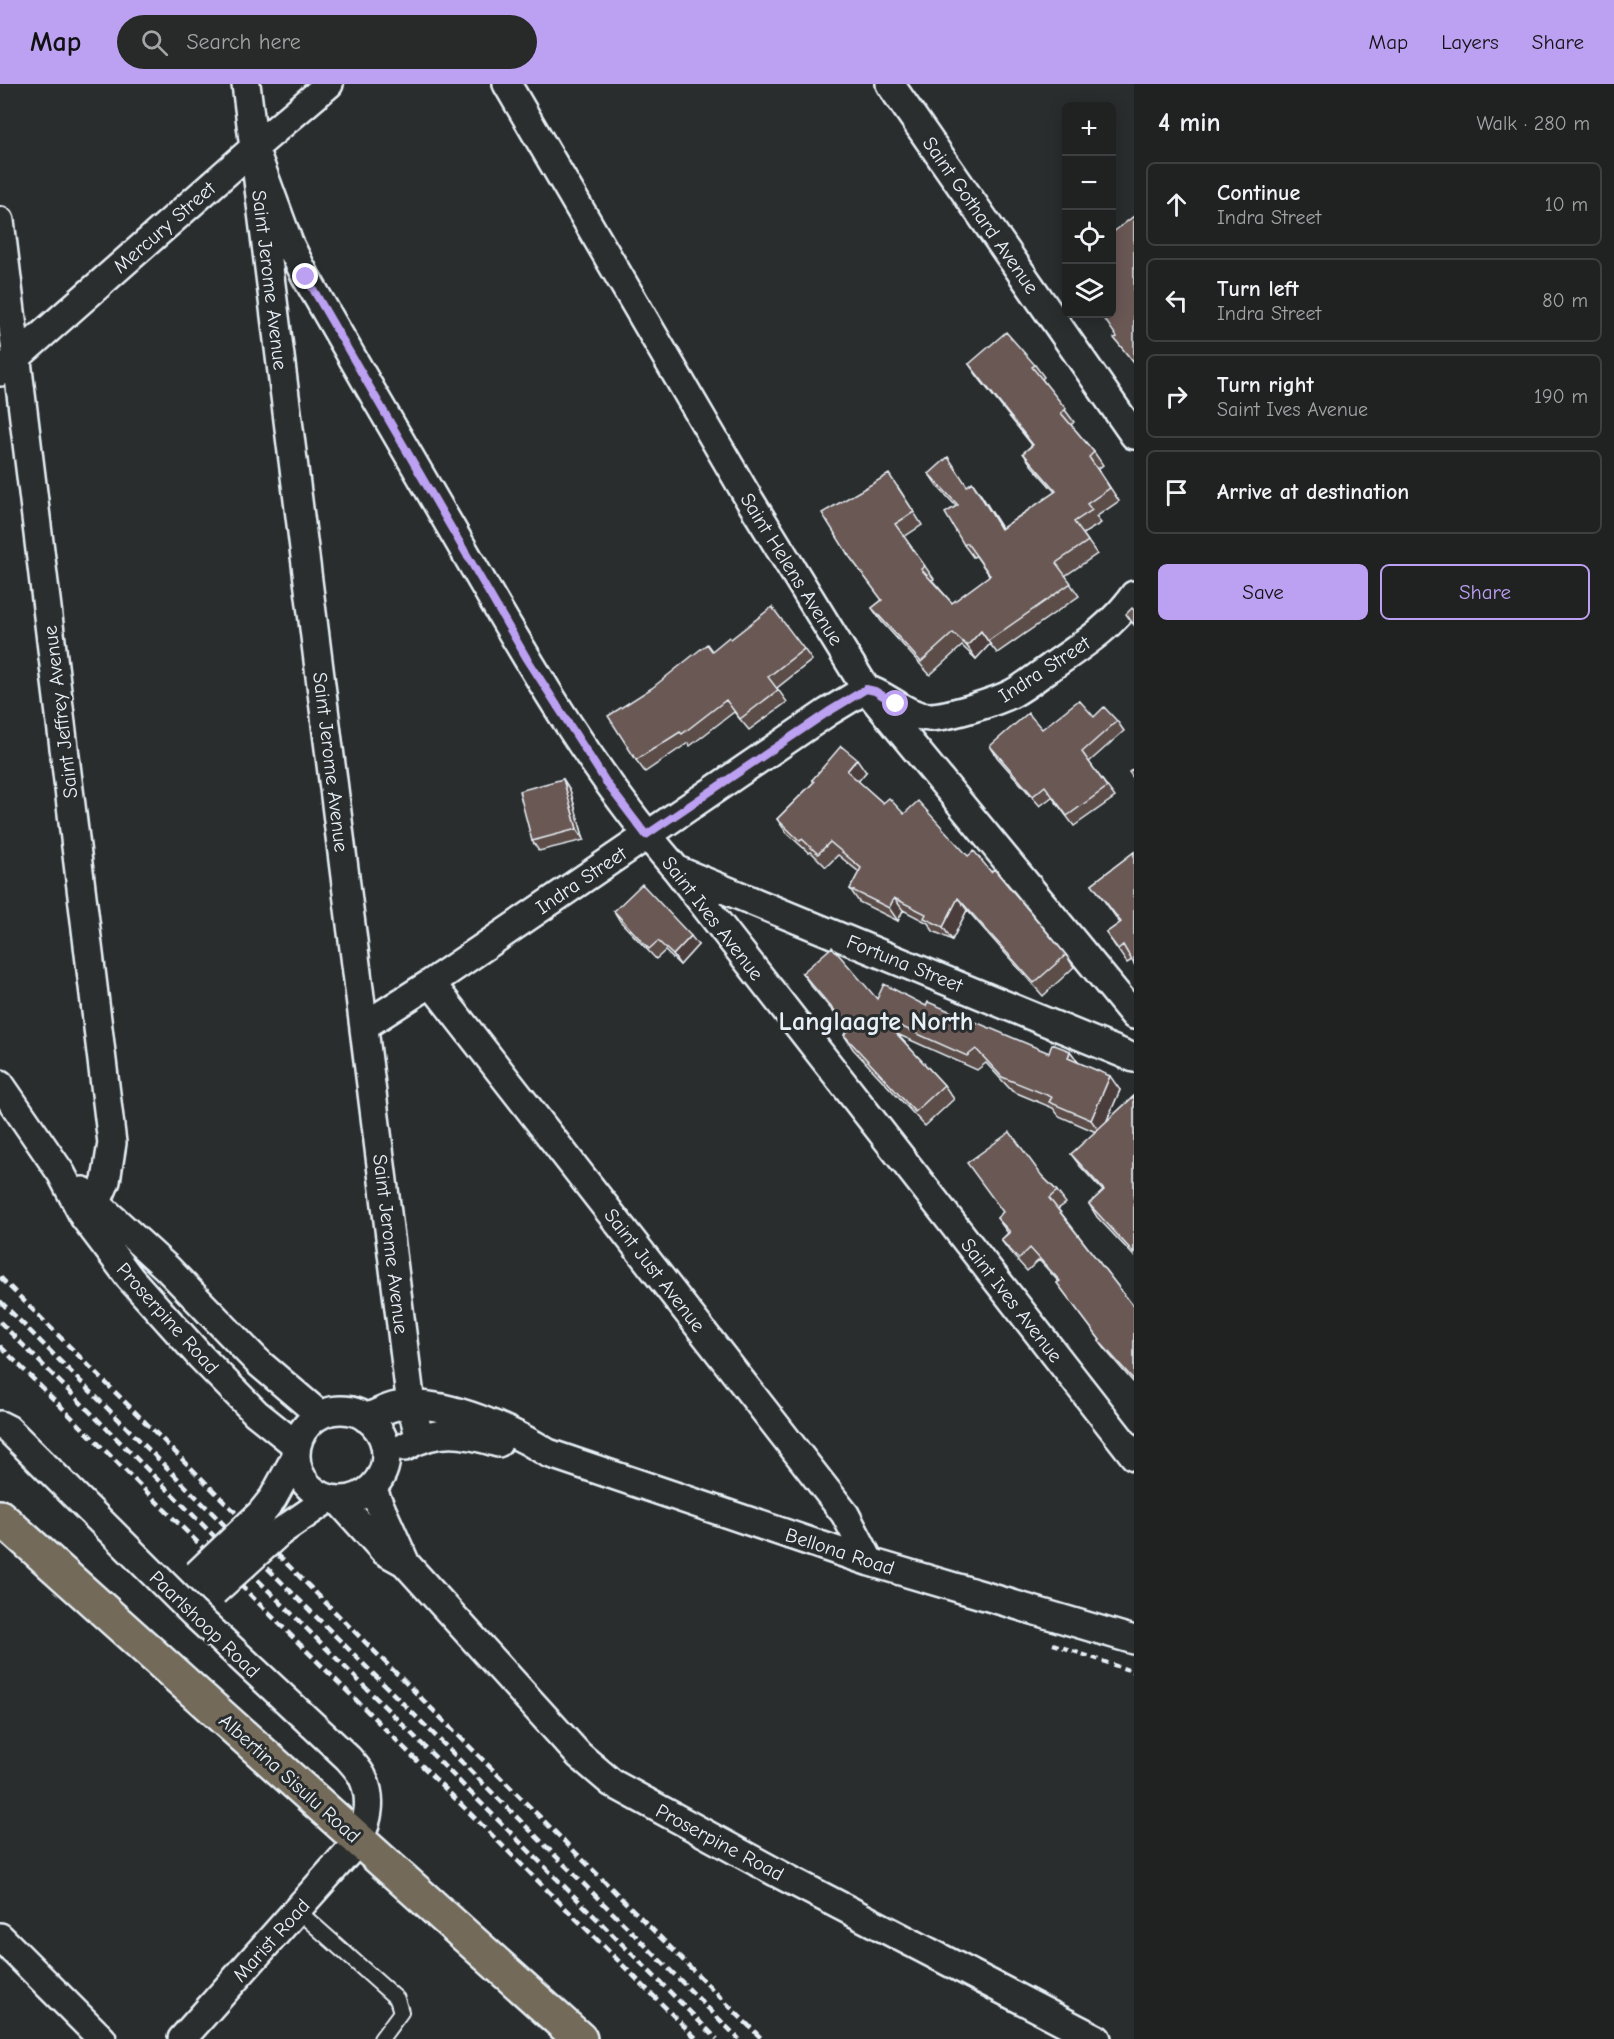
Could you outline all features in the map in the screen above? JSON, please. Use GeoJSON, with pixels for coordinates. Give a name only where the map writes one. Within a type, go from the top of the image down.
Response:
{"type":"FeatureCollection","features":[{"type":"Feature","properties":{"kind":"main road","name":"Albertina Sisulu Road"},"geometry":{"type":"LineString","coordinates":[[0,1517],[580,2039]]}},
{"type":"Feature","properties":{"kind":"street","name":"Saint Jerome Avenue"},"geometry":{"type":"LineString","coordinates":[[246,84],[411,1405],[420,1439]]}},
{"type":"Feature","properties":{"kind":"street","name":"Mercury Street"},"geometry":{"type":"LineString","coordinates":[[9,364],[329,84]]}},
{"type":"Feature","properties":{"kind":"street","name":"Saint Helens Avenue"},"geometry":{"type":"LineString","coordinates":[[507,84],[749,499],[866,689],[1134,1015]]}},
{"type":"Feature","properties":{"kind":"street","name":"Saint Gothard Avenue"},"geometry":{"type":"LineString","coordinates":[[890,84],[1134,435]]}},
{"type":"Feature","properties":{"kind":"street","name":"Saint Ives Avenue"},"geometry":{"type":"LineString","coordinates":[[254,148],[289,243],[363,377],[526,657],[603,777],[646,835],[676,869],[1134,1456]]}},
{"type":"Feature","properties":{"kind":"street","name":"Saint Jeffrey Avenue"},"geometry":{"type":"LineString","coordinates":[[0,221],[9,364],[112,1143],[106,1181],[97,1202]]}},
{"type":"Feature","properties":{"kind":"street","name":"Indra Street"},"geometry":{"type":"LineString","coordinates":[[363,1026],[431,983],[646,835],[828,712],[866,689],[875,691],[916,715],[930,717],[997,701],[1015,692],[1078,648],[1118,615],[1134,595]]}},
{"type":"Feature","properties":{"kind":"street","name":"Fortuna Street"},"geometry":{"type":"LineString","coordinates":[[676,869],[1134,1058]]}},
{"type":"Feature","properties":{"kind":"street","name":"Saint Just Avenue"},"geometry":{"type":"LineString","coordinates":[[431,983],[846,1514],[870,1562]]}},
{"type":"Feature","properties":{"kind":"street","name":"Proserpine Road"},"geometry":{"type":"LineString","coordinates":[[0,1084],[61,1173],[84,1217],[130,1278],[200,1356],[296,1452],[300,1477],[317,1494],[334,1500],[384,1551],[406,1564],[579,1755],[612,1783],[789,1880],[1097,2039]]}},
{"type":"Feature","properties":{"kind":"street","name":"Proserpine Road"},"geometry":{"type":"LineString","coordinates":[[61,1173],[97,1202],[167,1268],[259,1363],[320,1415]]}},
{"type":"Feature","properties":{"kind":"street","name":"Bellona Road"},"geometry":{"type":"LineString","coordinates":[[411,1405],[430,1406],[474,1419],[526,1440],[548,1453],[870,1562],[1134,1640]]}},
{"type":"Feature","properties":{"kind":"street"},"geometry":{"type":"LineString","coordinates":[[366,1418],[393,1407],[411,1405]]}},
{"type":"Feature","properties":{"kind":"street"},"geometry":{"type":"LineString","coordinates":[[184,1604],[205,1583],[273,1498],[296,1452],[301,1433],[309,1422],[331,1411],[344,1410],[355,1412],[366,1418],[378,1430],[385,1446],[386,1462],[381,1476],[372,1488],[351,1500],[334,1500],[280,1532],[205,1583]]}},
{"type":"Feature","properties":{"kind":"street","name":"Paarlshoop Road"},"geometry":{"type":"LineString","coordinates":[[0,1425],[8,1429],[184,1604],[348,1758],[363,1778],[369,1810],[367,1824],[359,1840]]}},
{"type":"Feature","properties":{"kind":"street","name":"Bellona Road"},"geometry":{"type":"LineString","coordinates":[[420,1439],[433,1434],[463,1435],[489,1440],[524,1452],[548,1453]]}},
{"type":"Feature","properties":{"kind":"street"},"geometry":{"type":"LineString","coordinates":[[386,1462],[420,1439]]}},
{"type":"Feature","properties":{"kind":"street","name":"Proserpine Road"},"geometry":{"type":"LineString","coordinates":[[372,1488],[406,1564]]}},
{"type":"Feature","properties":{"kind":"street","name":"Marist Road"},"geometry":{"type":"LineString","coordinates":[[182,2039],[359,1840]]}},
{"type":"Feature","properties":{"kind":"street"},"geometry":{"type":"LineString","coordinates":[[0,1938],[102,2039]]}},
{"type":"Feature","properties":{"kind":"lane"},"geometry":{"type":"LineString","coordinates":[[297,1910],[398,1999],[401,2012],[381,2039]]}},
{"type":"Feature","properties":{"kind":"building"},"geometry":{"type":"Polygon","coordinates":[[[1134,216],[1134,363],[1114,338],[1117,337],[1104,318],[1116,318],[1116,230],[1134,216]]]}},
{"type":"Feature","properties":{"kind":"building"},"geometry":{"type":"Polygon","coordinates":[[[1006,332],[1035,365],[1032,367],[1066,409],[1061,413],[1094,452],[1089,457],[1110,488],[1087,504],[1092,510],[1074,522],[1088,541],[1056,563],[1071,583],[988,641],[981,631],[967,646],[953,633],[921,662],[872,608],[882,600],[847,553],[822,513],[889,474],[914,512],[895,524],[925,566],[921,569],[952,603],[990,575],[967,543],[964,545],[945,513],[958,505],[929,474],[948,457],[967,486],[972,482],[1001,529],[1056,491],[1023,453],[1033,445],[969,364],[1006,332]]]}},
{"type":"Feature","properties":{"kind":"building"},"geometry":{"type":"Polygon","coordinates":[[[772,607],[804,649],[768,677],[778,690],[740,719],[726,700],[682,734],[680,732],[636,760],[608,716],[652,688],[707,644],[712,651],[772,607]]]}},
{"type":"Feature","properties":{"kind":"building"},"geometry":{"type":"Polygon","coordinates":[[[1132,608],[1134,610],[1134,625],[1126,614],[1132,608]]]}},
{"type":"Feature","properties":{"kind":"building"},"geometry":{"type":"Polygon","coordinates":[[[1079,700],[1094,717],[1104,707],[1117,721],[1082,752],[1107,787],[1067,816],[1045,786],[1033,796],[990,746],[1028,713],[1042,729],[1079,700]]]}},
{"type":"Feature","properties":{"kind":"building"},"geometry":{"type":"Polygon","coordinates":[[[841,746],[857,759],[847,771],[883,803],[889,798],[904,814],[918,801],[968,856],[974,851],[991,872],[994,869],[1066,955],[1034,983],[958,898],[943,927],[924,918],[926,914],[894,898],[889,908],[850,889],[861,868],[830,842],[818,854],[777,819],[814,782],[812,780],[841,746]]]}},
{"type":"Feature","properties":{"kind":"building"},"geometry":{"type":"Polygon","coordinates":[[[1134,769],[1134,779],[1129,772],[1134,769]]]}},
{"type":"Feature","properties":{"kind":"building"},"geometry":{"type":"Polygon","coordinates":[[[563,779],[577,829],[532,841],[519,791],[563,779]]]}},
{"type":"Feature","properties":{"kind":"building"},"geometry":{"type":"Polygon","coordinates":[[[1134,852],[1134,964],[1123,945],[1118,949],[1106,933],[1121,922],[1092,884],[1134,852]]]}},
{"type":"Feature","properties":{"kind":"building"},"geometry":{"type":"Polygon","coordinates":[[[642,884],[691,936],[673,955],[658,941],[649,949],[614,911],[642,884]]]}},
{"type":"Feature","properties":{"kind":"building"},"geometry":{"type":"Polygon","coordinates":[[[832,947],[877,999],[884,984],[926,1006],[928,1002],[1049,1053],[1052,1044],[1070,1051],[1068,1058],[1110,1076],[1091,1120],[1049,1102],[1052,1097],[1002,1077],[976,1049],[967,1056],[882,1018],[944,1085],[915,1112],[844,1035],[850,1029],[802,973],[832,947]]]}},
{"type":"Feature","properties":{"kind":"building"},"geometry":{"type":"Polygon","coordinates":[[[1134,1096],[1134,1253],[1089,1204],[1104,1190],[1071,1154],[1134,1096]]]}},
{"type":"Feature","properties":{"kind":"building"},"geometry":{"type":"Polygon","coordinates":[[[1010,1132],[1042,1176],[1057,1191],[1049,1198],[1134,1307],[1134,1380],[1099,1341],[1057,1283],[1060,1281],[1030,1248],[1019,1259],[1001,1240],[1010,1232],[997,1218],[1003,1212],[967,1163],[1010,1132]]]}},
{"type":"Feature","properties":{"kind":"railway"},"geometry":{"type":"LineString","coordinates":[[0,1277],[762,2039]]}},
{"type":"Feature","properties":{"kind":"railway"},"geometry":{"type":"LineString","coordinates":[[0,1301],[739,2039]]}},
{"type":"Feature","properties":{"kind":"railway"},"geometry":{"type":"LineString","coordinates":[[0,1322],[717,2039]]}},
{"type":"Feature","properties":{"kind":"railway"},"geometry":{"type":"LineString","coordinates":[[0,1346],[697,2039]]}},
{"type":"Feature","properties":{"kind":"district","name":"Langlaagte North"},"geometry":{"type":"Point","coordinates":[876,1021]}},
{"type":"Feature","properties":{"kind":"route"},"geometry":{"type":"LineString","coordinates":[[306,277],[526,657],[608,785],[646,835],[828,712],[866,689],[875,691],[896,704]]}}]}
